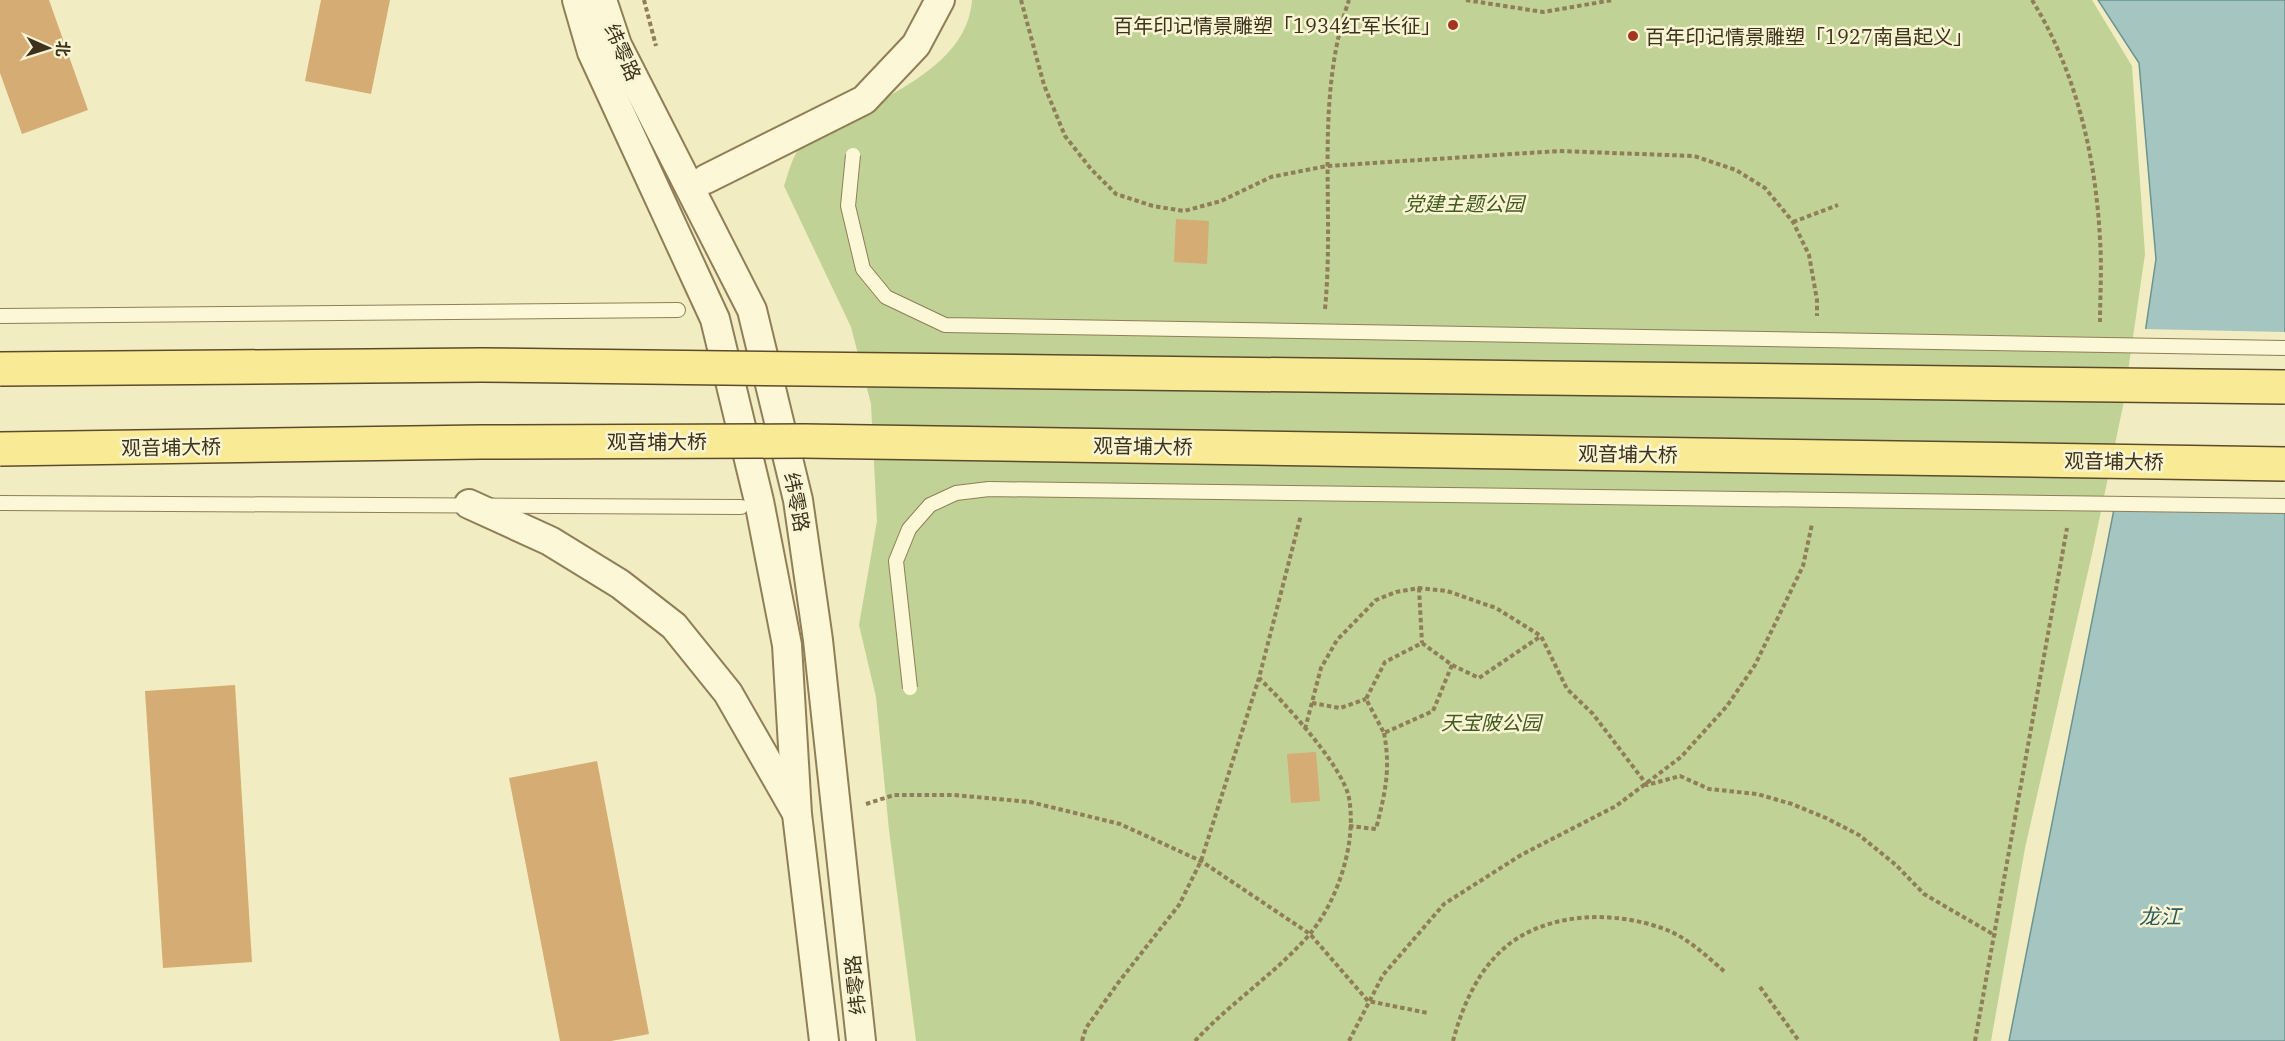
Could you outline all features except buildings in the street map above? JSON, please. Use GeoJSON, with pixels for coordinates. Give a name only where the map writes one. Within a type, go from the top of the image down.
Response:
{"type":"FeatureCollection","features":[{"type":"Feature","properties":{"kind":"main road"},"geometry":{"type":"LineString","coordinates":[[0,369],[482,365],[2285,387]]}},
{"type":"Feature","properties":{"kind":"main road","name":"观音埔大桥"},"geometry":{"type":"LineString","coordinates":[[0,449],[481,442],[804,441],[2285,464]]}},
{"type":"Feature","properties":{"kind":"street","name":"纬零路"},"geometry":{"type":"LineString","coordinates":[[577,0],[592,52],[715,319],[759,501],[787,645],[797,814],[824,1041]]}},
{"type":"Feature","properties":{"kind":"street","name":"纬零路"},"geometry":{"type":"LineString","coordinates":[[602,0],[617,45],[752,310],[798,500],[818,640],[861,1041]]}},
{"type":"Feature","properties":{"kind":"street"},"geometry":{"type":"LineString","coordinates":[[706,179],[864,100],[916,45],[939,0]]}},
{"type":"Feature","properties":{"kind":"street"},"geometry":{"type":"LineString","coordinates":[[469,504],[550,541],[620,584],[674,626],[728,693],[797,814]]}},
{"type":"Feature","properties":{"kind":"lane"},"geometry":{"type":"LineString","coordinates":[[854,155],[848,206],[863,269],[886,297],[945,326],[2285,348]]}},
{"type":"Feature","properties":{"kind":"lane"},"geometry":{"type":"LineString","coordinates":[[0,316],[678,310]]}},
{"type":"Feature","properties":{"kind":"lane"},"geometry":{"type":"LineString","coordinates":[[910,688],[896,561],[909,528],[930,505],[956,493],[989,489],[2285,506]]}},
{"type":"Feature","properties":{"kind":"lane"},"geometry":{"type":"LineString","coordinates":[[0,503],[741,507]]}},
{"type":"Feature","properties":{"kind":"path"},"geometry":{"type":"LineString","coordinates":[[644,0],[658,52]]}},
{"type":"Feature","properties":{"kind":"path"},"geometry":{"type":"LineString","coordinates":[[1324,318],[1330,260],[1327,166],[1330,81],[1349,0]]}},
{"type":"Feature","properties":{"kind":"path"},"geometry":{"type":"LineString","coordinates":[[1466,0],[1543,12],[1613,0]]}},
{"type":"Feature","properties":{"kind":"path"},"geometry":{"type":"LineString","coordinates":[[1792,222],[1838,205]]}},
{"type":"Feature","properties":{"kind":"path"},"geometry":{"type":"LineString","coordinates":[[1082,1041],[1086,1028],[1118,983],[1179,905],[1201,861],[1259,678],[1302,512]]}},
{"type":"Feature","properties":{"kind":"path"},"geometry":{"type":"LineString","coordinates":[[1305,729],[1321,668],[1337,640],[1377,600],[1396,592],[1419,588],[1447,591],[1473,598],[1496,608],[1541,636],[1567,689],[1593,714],[1647,784],[1680,776],[1709,789],[1757,794],[1792,804],[1826,818],[1859,835],[1896,865],[1924,894],[1996,936]]}},
{"type":"Feature","properties":{"kind":"path"},"geometry":{"type":"LineString","coordinates":[[1419,588],[1422,643]]}},
{"type":"Feature","properties":{"kind":"path"},"geometry":{"type":"LineString","coordinates":[[1422,643],[1452,665],[1479,678],[1541,636]]}},
{"type":"Feature","properties":{"kind":"path"},"geometry":{"type":"LineString","coordinates":[[1311,703],[1340,708],[1366,699],[1385,662],[1422,643]]}},
{"type":"Feature","properties":{"kind":"path"},"geometry":{"type":"LineString","coordinates":[[1384,733],[1433,711],[1452,665]]}},
{"type":"Feature","properties":{"kind":"path"},"geometry":{"type":"LineString","coordinates":[[1196,1041],[1310,934],[1332,897],[1345,858],[1349,826],[1349,796],[1329,759],[1282,700],[1259,678]]}},
{"type":"Feature","properties":{"kind":"path"},"geometry":{"type":"LineString","coordinates":[[1349,826],[1376,828],[1388,778],[1388,756],[1384,733],[1366,699]]}},
{"type":"Feature","properties":{"kind":"path"},"geometry":{"type":"LineString","coordinates":[[859,806],[894,795],[954,795],[1030,802],[1120,824],[1201,861],[1310,934],[1368,1001],[1428,1012]]}},
{"type":"Feature","properties":{"kind":"path"},"geometry":{"type":"LineString","coordinates":[[1453,1041],[1458,1021],[1481,974],[1497,954],[1543,925],[1571,919],[1637,921],[1670,931],[1726,973]]}},
{"type":"Feature","properties":{"kind":"path"},"geometry":{"type":"LineString","coordinates":[[1760,987],[1799,1041]]}},
{"type":"Feature","properties":{"kind":"green space"},"geometry":{"type":"Polygon","coordinates":[[[972,0],[2092,0],[2132,66],[2145,254],[2123,406],[2025,848],[1991,1041],[916,1041],[889,830],[876,697],[859,625],[877,521],[871,404],[851,327],[784,186],[790,166],[802,146],[891,95],[936,64],[954,46],[966,25],[972,0]]]}},
{"type":"Feature","properties":{"kind":"water","name":"龙江"},"geometry":{"type":"Polygon","coordinates":[[[2098,0],[2285,0],[2285,1041],[2009,1041],[2134,408],[2156,259],[2139,63],[2098,0]]]}},
{"type":"Feature","properties":{"kind":"pier"},"geometry":{"type":"Polygon","coordinates":[[[2142,329],[2285,332],[2285,510],[2111,506],[2131,407],[2142,329]]]}},
{"type":"Feature","properties":{"kind":"place","name":"百年印记情景雕塑「1934红军长征」"},"geometry":{"type":"Point","coordinates":[1453,25]}},
{"type":"Feature","properties":{"kind":"place","name":"百年印记情景雕塑「1927南昌起义」"},"geometry":{"type":"Point","coordinates":[1633,36]}},
{"type":"Feature","properties":{"kind":"park label","name":"党建主题公园"},"geometry":{"type":"Point","coordinates":[1464,203]}},
{"type":"Feature","properties":{"kind":"park label","name":"天宝陂公园"},"geometry":{"type":"Point","coordinates":[1491,722]}}]}
